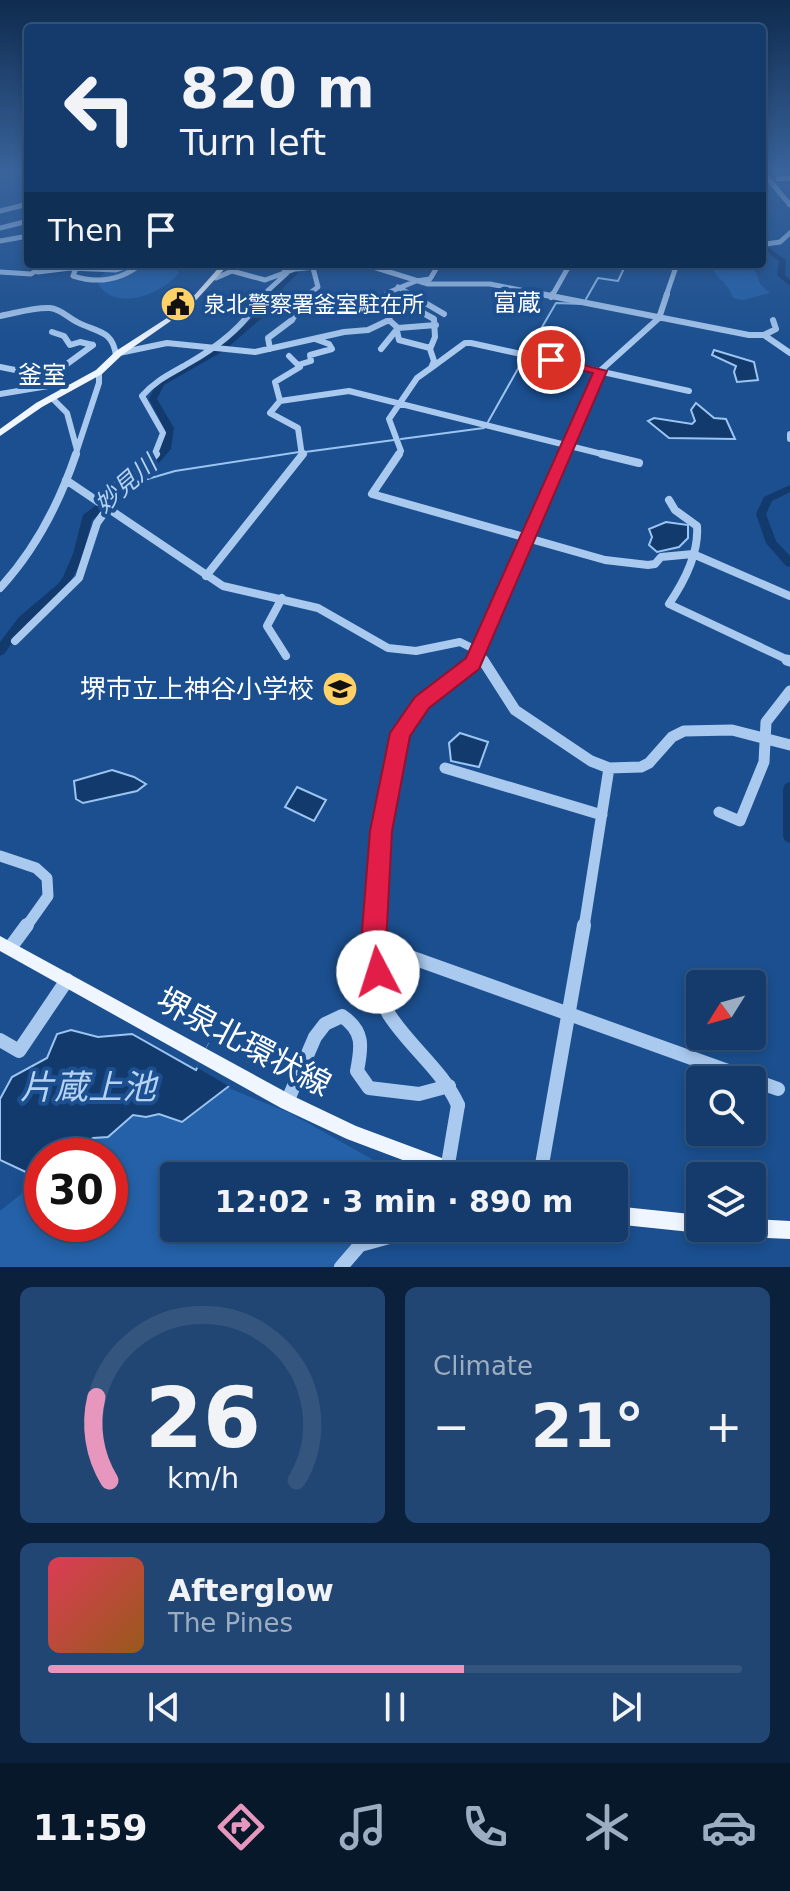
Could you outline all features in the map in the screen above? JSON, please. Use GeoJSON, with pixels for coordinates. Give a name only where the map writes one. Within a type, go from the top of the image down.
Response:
{"type":"FeatureCollection","features":[{"type":"Feature","properties":{"kind":"main road"},"geometry":{"type":"LineString","coordinates":[[2,429],[99,372],[118,355],[178,314],[223,268]]}},
{"type":"Feature","properties":{"kind":"main road","name":"堺泉北環状線"},"geometry":{"type":"LineString","coordinates":[[5,946],[281,1099],[353,1133],[431,1162]]}},
{"type":"Feature","properties":{"kind":"main road"},"geometry":{"type":"LineString","coordinates":[[628,1216],[686,1223]]}},
{"type":"Feature","properties":{"kind":"main road"},"geometry":{"type":"LineString","coordinates":[[766,1229],[790,1230]]}},
{"type":"Feature","properties":{"kind":"street"},"geometry":{"type":"LineString","coordinates":[[766,244],[780,242],[790,233]]}},
{"type":"Feature","properties":{"kind":"street"},"geometry":{"type":"LineString","coordinates":[[0,241],[24,237]]}},
{"type":"Feature","properties":{"kind":"street"},"geometry":{"type":"LineString","coordinates":[[38,272],[42,268]]}},
{"type":"Feature","properties":{"kind":"street"},"geometry":{"type":"LineString","coordinates":[[0,272],[22,275],[54,273],[71,268]]}},
{"type":"Feature","properties":{"kind":"street"},"geometry":{"type":"LineString","coordinates":[[74,268],[73,276],[85,281],[111,280],[134,268]]}},
{"type":"Feature","properties":{"kind":"street"},"geometry":{"type":"LineString","coordinates":[[81,268],[109,272],[122,268]]}},
{"type":"Feature","properties":{"kind":"street"},"geometry":{"type":"LineString","coordinates":[[284,268],[287,271]]}},
{"type":"Feature","properties":{"kind":"street"},"geometry":{"type":"LineString","coordinates":[[216,278],[232,271],[265,280],[287,271],[313,268],[318,287],[309,291],[292,320],[268,338],[270,349]]}},
{"type":"Feature","properties":{"kind":"street"},"geometry":{"type":"LineString","coordinates":[[375,268],[416,281],[449,286],[464,282],[490,284],[659,318],[764,335],[790,353]]}},
{"type":"Feature","properties":{"kind":"street"},"geometry":{"type":"LineString","coordinates":[[334,304],[344,305],[366,297],[385,296],[395,288],[430,279],[437,268]]}},
{"type":"Feature","properties":{"kind":"street"},"geometry":{"type":"LineString","coordinates":[[551,297],[568,268]]}},
{"type":"Feature","properties":{"kind":"street"},"geometry":{"type":"LineString","coordinates":[[448,1162],[458,1105],[449,1086],[389,1015],[383,1000],[374,944],[381,831],[400,733],[422,702],[468,669],[600,371],[659,318],[675,268]]}},
{"type":"Feature","properties":{"kind":"street"},"geometry":{"type":"LineString","coordinates":[[95,499],[145,466],[158,452],[163,433],[142,396],[157,379],[189,363],[229,335],[255,311],[262,295],[277,284],[287,271]]}},
{"type":"Feature","properties":{"kind":"street"},"geometry":{"type":"LineString","coordinates":[[396,276],[387,283],[444,314]]}},
{"type":"Feature","properties":{"kind":"street"},"geometry":{"type":"LineString","coordinates":[[385,296],[393,306],[414,308],[434,319],[436,325],[430,348],[434,361],[431,368]]}},
{"type":"Feature","properties":{"kind":"street"},"geometry":{"type":"LineString","coordinates":[[163,306],[178,314]]}},
{"type":"Feature","properties":{"kind":"street"},"geometry":{"type":"LineString","coordinates":[[0,316],[53,308],[79,324],[101,330],[118,355],[167,343],[211,346],[230,352],[270,349],[368,330],[389,320],[393,306]]}},
{"type":"Feature","properties":{"kind":"street"},"geometry":{"type":"LineString","coordinates":[[389,320],[397,330],[399,340],[430,348]]}},
{"type":"Feature","properties":{"kind":"street"},"geometry":{"type":"LineString","coordinates":[[764,335],[776,329],[773,320]]}},
{"type":"Feature","properties":{"kind":"street"},"geometry":{"type":"LineString","coordinates":[[381,349],[397,330],[436,325]]}},
{"type":"Feature","properties":{"kind":"street"},"geometry":{"type":"LineString","coordinates":[[45,380],[93,345],[80,340],[70,345],[64,336],[52,332]]}},
{"type":"Feature","properties":{"kind":"street"},"geometry":{"type":"LineString","coordinates":[[298,365],[311,361],[310,355],[332,349],[329,344],[315,339]]}},
{"type":"Feature","properties":{"kind":"street"},"geometry":{"type":"LineString","coordinates":[[689,391],[465,343],[417,378],[389,419],[401,451],[372,494],[605,560],[648,565],[655,564],[661,557],[693,554],[790,596]]}},
{"type":"Feature","properties":{"kind":"street"},"geometry":{"type":"LineString","coordinates":[[289,356],[298,365]]}},
{"type":"Feature","properties":{"kind":"street"},"geometry":{"type":"LineString","coordinates":[[280,401],[275,382],[296,370],[300,367],[298,365]]}},
{"type":"Feature","properties":{"kind":"street"},"geometry":{"type":"LineString","coordinates":[[0,367],[24,370],[54,385],[70,388]]}},
{"type":"Feature","properties":{"kind":"street"},"geometry":{"type":"LineString","coordinates":[[0,588],[20,568],[36,543],[66,480],[99,383],[99,372]]}},
{"type":"Feature","properties":{"kind":"street"},"geometry":{"type":"LineString","coordinates":[[0,394],[54,385]]}},
{"type":"Feature","properties":{"kind":"street"},"geometry":{"type":"LineString","coordinates":[[206,576],[303,455],[298,428],[270,413],[280,401],[349,391],[639,463]]}},
{"type":"Feature","properties":{"kind":"street"},"geometry":{"type":"LineString","coordinates":[[52,398],[67,413],[77,450]]}},
{"type":"Feature","properties":{"kind":"street"},"geometry":{"type":"LineString","coordinates":[[66,480],[223,586],[318,608],[388,648],[416,651],[460,642],[478,651],[515,710],[591,761],[609,768],[641,767],[649,763],[672,737],[684,731],[732,730],[788,744]]}},
{"type":"Feature","properties":{"kind":"street"},"geometry":{"type":"LineString","coordinates":[[669,500],[675,510],[697,526],[699,537],[669,604],[790,661]]}},
{"type":"Feature","properties":{"kind":"street"},"geometry":{"type":"LineString","coordinates":[[15,641],[68,592],[79,577],[88,561],[97,522],[108,508]]}},
{"type":"Feature","properties":{"kind":"street"},"geometry":{"type":"LineString","coordinates":[[282,598],[267,626],[286,656]]}},
{"type":"Feature","properties":{"kind":"street"},"geometry":{"type":"LineString","coordinates":[[719,812],[740,821],[764,762],[764,738],[770,715],[790,691]]}},
{"type":"Feature","properties":{"kind":"street"},"geometry":{"type":"LineString","coordinates":[[445,768],[602,815]]}},
{"type":"Feature","properties":{"kind":"street"},"geometry":{"type":"LineString","coordinates":[[543,1162],[570,1014],[609,768]]}},
{"type":"Feature","properties":{"kind":"street"},"geometry":{"type":"LineString","coordinates":[[0,856],[36,868],[47,878],[48,896],[5,946]]}},
{"type":"Feature","properties":{"kind":"street"},"geometry":{"type":"LineString","coordinates":[[374,944],[778,1089]]}},
{"type":"Feature","properties":{"kind":"street"},"geometry":{"type":"LineString","coordinates":[[0,1040],[19,1051],[67,980]]}},
{"type":"Feature","properties":{"kind":"street"},"geometry":{"type":"LineString","coordinates":[[281,1099],[315,1037],[325,1024],[342,1016],[357,1025],[363,1041],[357,1071],[369,1088],[414,1095],[434,1093],[449,1086]]}},
{"type":"Feature","properties":{"kind":"street"},"geometry":{"type":"LineString","coordinates":[[341,1267],[360,1245],[371,1242]]}},
{"type":"Feature","properties":{"kind":"shaded area"},"geometry":{"type":"Polygon","coordinates":[[[111,268],[176,268],[179,273],[150,294],[126,299],[114,297],[97,282],[111,268]]]}},
{"type":"Feature","properties":{"kind":"shaded area"},"geometry":{"type":"Polygon","coordinates":[[[712,268],[754,268],[760,284],[770,293],[743,300],[733,298],[712,268]]]}},
{"type":"Feature","properties":{"kind":"shaded area"},"geometry":{"type":"Polygon","coordinates":[[[226,1087],[290,1113],[377,1162],[160,1162],[160,1242],[379,1242],[335,1267],[0,1267],[0,1211],[24,1192],[24,1242],[128,1242],[128,1138],[93,1138],[109,1137],[133,1114],[146,1117],[200,1108],[226,1087]]]}},
{"type":"Feature","properties":{"kind":"water"},"geometry":{"type":"Polygon","coordinates":[[[714,350],[754,362],[758,380],[737,382],[736,366],[712,355],[714,350]]]}},
{"type":"Feature","properties":{"kind":"water"},"geometry":{"type":"Polygon","coordinates":[[[696,403],[714,418],[726,419],[735,439],[669,438],[648,421],[654,418],[692,424],[695,421],[691,410],[696,403]]]}},
{"type":"Feature","properties":{"kind":"water"},"geometry":{"type":"Polygon","coordinates":[[[666,522],[688,525],[688,538],[679,547],[657,552],[649,545],[652,537],[649,529],[666,522]]]}},
{"type":"Feature","properties":{"kind":"water"},"geometry":{"type":"Polygon","coordinates":[[[460,733],[488,742],[479,767],[451,761],[449,743],[460,733]]]}},
{"type":"Feature","properties":{"kind":"water"},"geometry":{"type":"Polygon","coordinates":[[[112,770],[146,784],[137,791],[83,803],[76,799],[74,781],[112,770]]]}},
{"type":"Feature","properties":{"kind":"water"},"geometry":{"type":"Polygon","coordinates":[[[297,787],[326,800],[314,821],[285,807],[297,787]]]}},
{"type":"Feature","properties":{"kind":"water","name":"片蔵上池"},"geometry":{"type":"Polygon","coordinates":[[[71,1030],[98,1037],[132,1034],[196,1070],[209,1044],[254,1067],[182,1122],[159,1114],[146,1117],[133,1115],[108,1137],[24,1138],[24,1171],[0,1160],[0,1099],[12,1077],[47,1058],[57,1034],[71,1030]]]}},
{"type":"Feature","properties":{"kind":"pier"},"geometry":{"type":"Polygon","coordinates":[[[210,1041],[258,1068],[232,1088],[196,1067],[210,1041]]]}},
{"type":"Feature","properties":{"kind":"waterway"},"geometry":{"type":"LineString","coordinates":[[766,248],[783,260],[781,275],[790,284]]}},
{"type":"Feature","properties":{"kind":"waterway","name":"妙見川"},"geometry":{"type":"LineString","coordinates":[[0,651],[23,620],[62,587],[75,562],[87,518],[148,470],[166,449],[169,428],[153,399],[160,384],[222,348],[261,314],[271,296],[294,273],[290,268]]}},
{"type":"Feature","properties":{"kind":"waterway"},"geometry":{"type":"LineString","coordinates":[[586,299],[598,278],[618,281],[624,268]]}},
{"type":"Feature","properties":{"kind":"waterway"},"geometry":{"type":"LineString","coordinates":[[527,353],[556,303],[583,304]]}},
{"type":"Feature","properties":{"kind":"waterway"},"geometry":{"type":"LineString","coordinates":[[488,422],[524,358]]}},
{"type":"Feature","properties":{"kind":"waterway"},"geometry":{"type":"LineString","coordinates":[[401,439],[484,428]]}},
{"type":"Feature","properties":{"kind":"waterway"},"geometry":{"type":"LineString","coordinates":[[305,452],[394,440]]}},
{"type":"Feature","properties":{"kind":"waterway"},"geometry":{"type":"LineString","coordinates":[[127,485],[175,471],[299,452]]}},
{"type":"Feature","properties":{"kind":"waterway"},"geometry":{"type":"LineString","coordinates":[[790,488],[768,499],[761,514],[771,543],[790,563]]}},
{"type":"Feature","properties":{"kind":"waterway"},"geometry":{"type":"LineString","coordinates":[[790,789],[790,836]]}},
{"type":"Feature","properties":{"kind":"place","name":"泉北警察署釜室駐在所"},"geometry":{"type":"Point","coordinates":[178,304]}},
{"type":"Feature","properties":{"kind":"place","name":"堺市立上神谷小学校"},"geometry":{"type":"Point","coordinates":[340,689]}},
{"type":"Feature","properties":{"kind":"district","name":"富蔵"},"geometry":{"type":"Point","coordinates":[517,303]}},
{"type":"Feature","properties":{"kind":"district","name":"釜室"},"geometry":{"type":"Point","coordinates":[42,375]}},
{"type":"Feature","properties":{"kind":"route"},"geometry":{"type":"LineString","coordinates":[[378,972],[374,944],[381,831],[400,733],[422,702],[473,663],[600,371],[551,360]]}}]}
